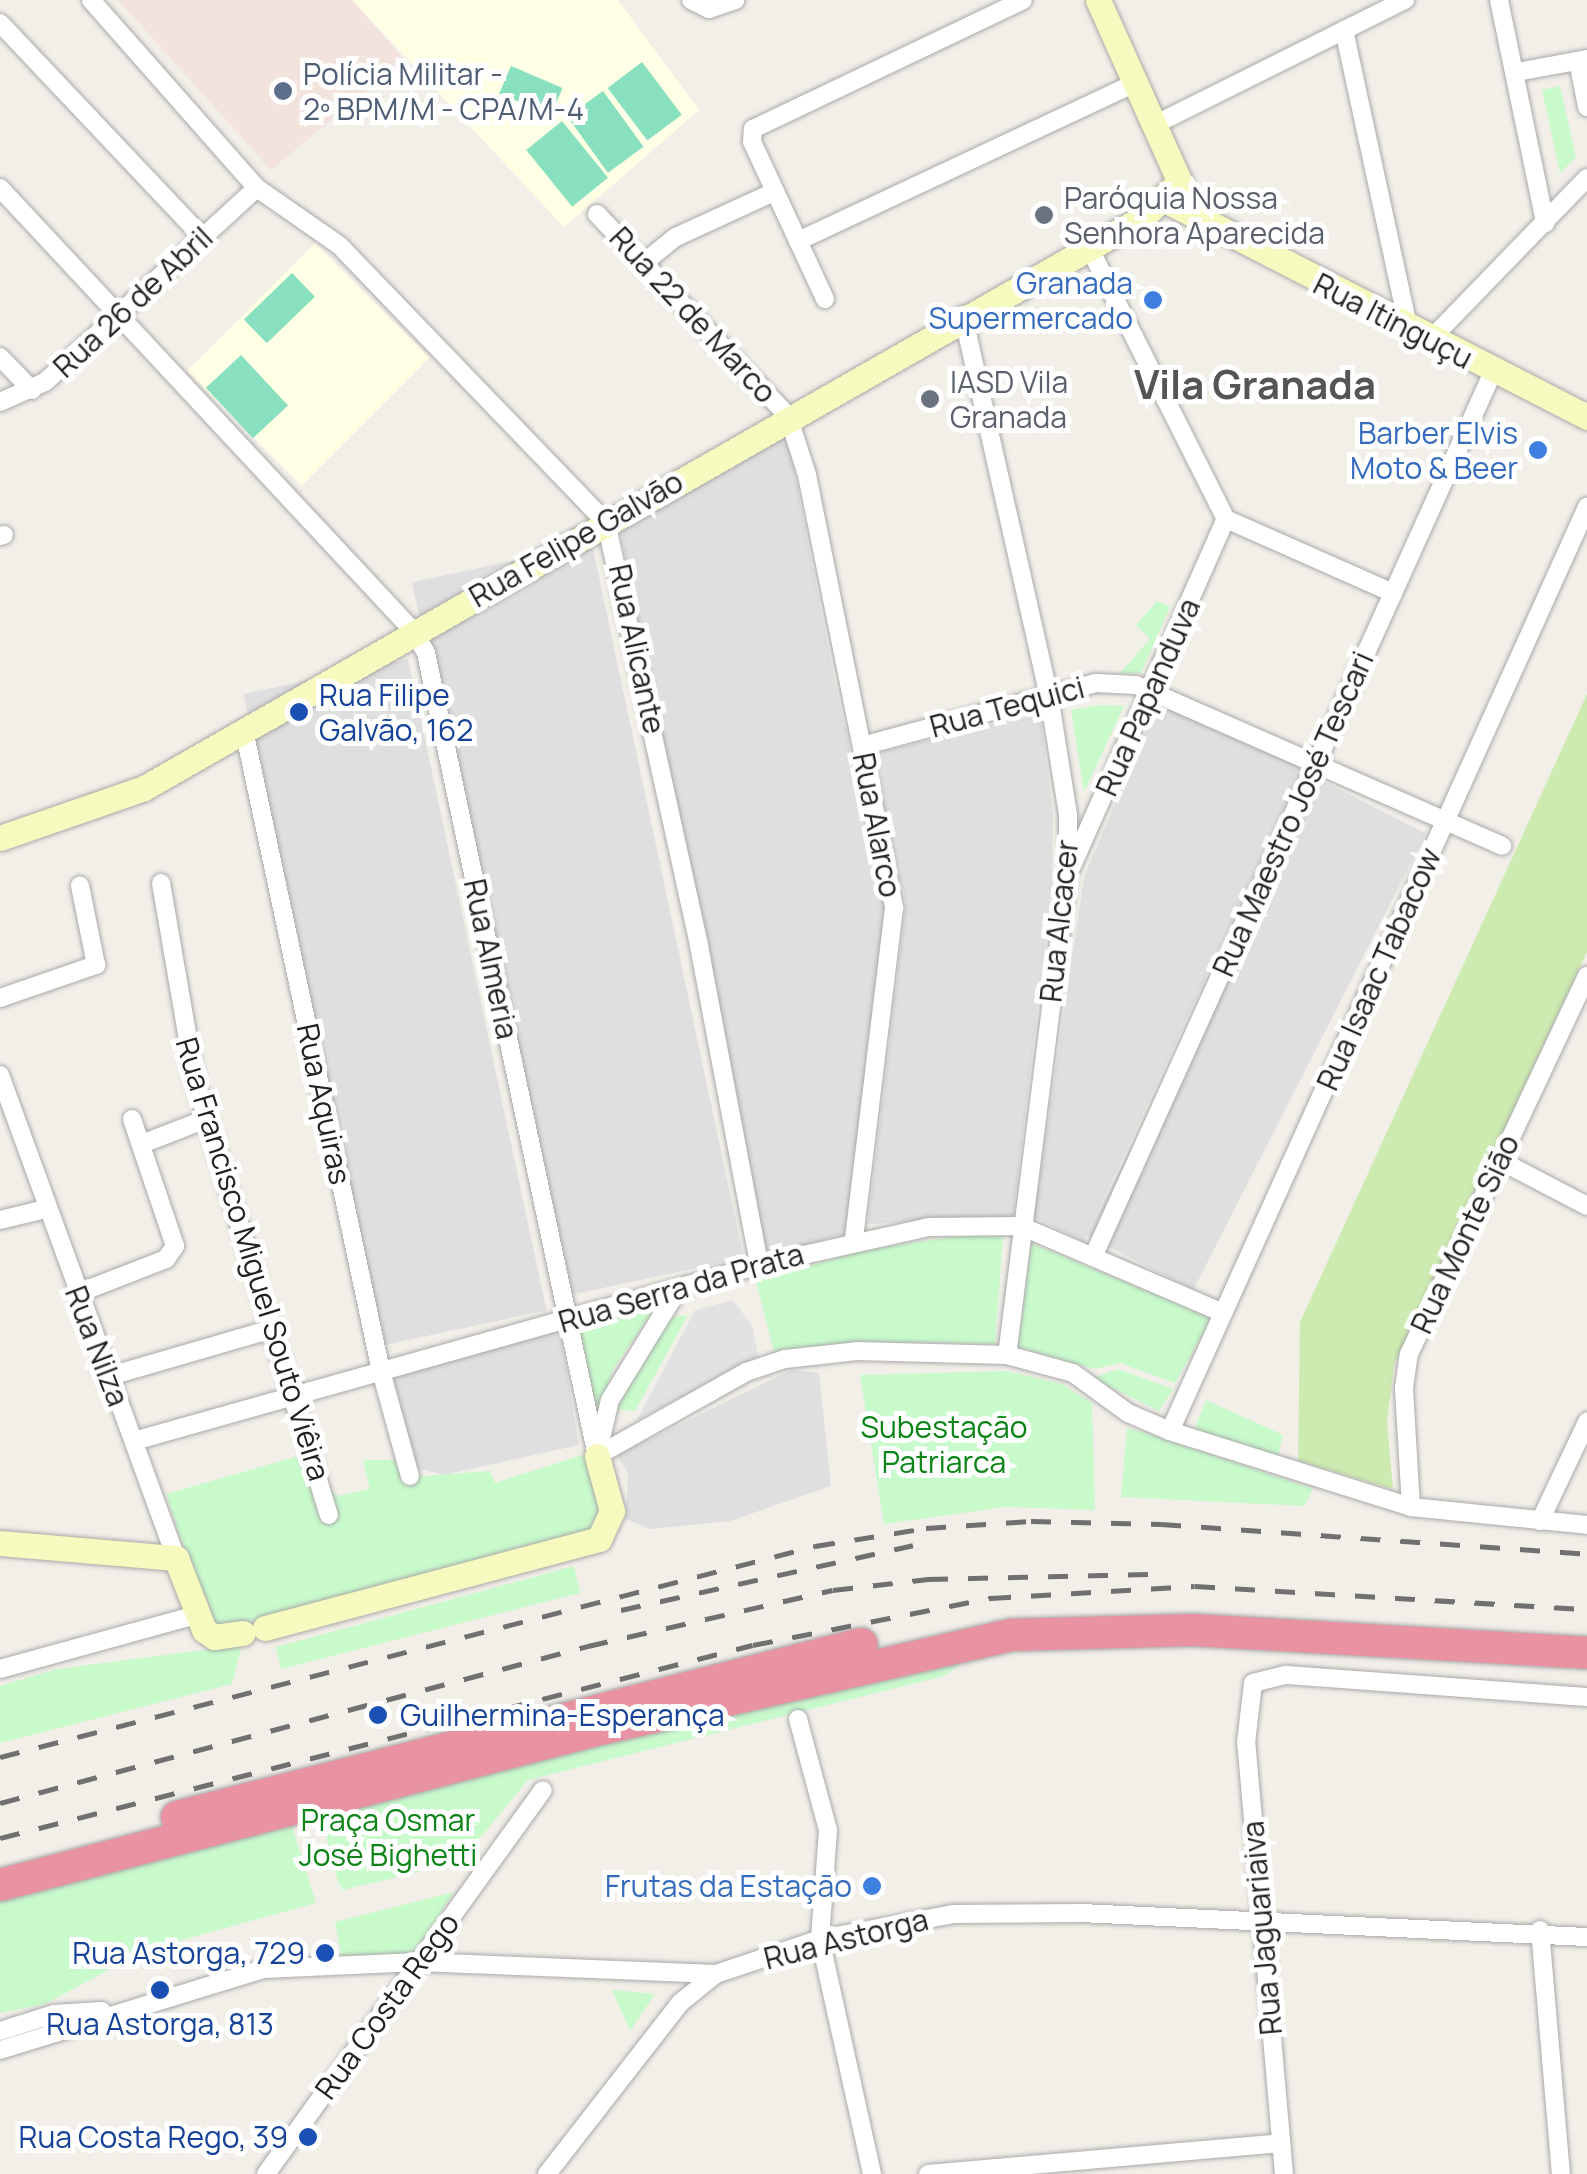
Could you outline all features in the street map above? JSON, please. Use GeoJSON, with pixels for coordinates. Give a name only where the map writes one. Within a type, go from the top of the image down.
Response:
{"type":"FeatureCollection","features":[{"type":"Feature","properties":{"kind":"highway"},"geometry":{"type":"LineString","coordinates":[[0,1863],[590,1708],[941,1627],[1074,1610],[1163,1610],[1587,1636]]}},
{"type":"Feature","properties":{"kind":"highway"},"geometry":{"type":"LineString","coordinates":[[0,1886],[592,1731],[1012,1635],[1193,1630],[1587,1653]]}},
{"type":"Feature","properties":{"kind":"street","name":"Rua Alicante"},"geometry":{"type":"LineString","coordinates":[[91,0],[256,188],[340,246],[606,522],[696,927],[758,1265]]}},
{"type":"Feature","properties":{"kind":"street"},"geometry":{"type":"LineString","coordinates":[[692,0],[709,9],[735,0]]}},
{"type":"Feature","properties":{"kind":"street"},"geometry":{"type":"LineString","coordinates":[[824,298],[752,142],[756,124],[1023,0]]}},
{"type":"Feature","properties":{"kind":"street"},"geometry":{"type":"LineString","coordinates":[[1098,0],[1152,126],[1172,192],[1202,221]]}},
{"type":"Feature","properties":{"kind":"street"},"geometry":{"type":"LineString","coordinates":[[1152,126],[1405,0]]}},
{"type":"Feature","properties":{"kind":"street"},"geometry":{"type":"LineString","coordinates":[[1500,0],[1545,223]]}},
{"type":"Feature","properties":{"kind":"street"},"geometry":{"type":"LineString","coordinates":[[0,23],[203,238]]}},
{"type":"Feature","properties":{"kind":"street"},"geometry":{"type":"LineString","coordinates":[[1344,30],[1419,335],[1545,223],[1587,178]]}},
{"type":"Feature","properties":{"kind":"street"},"geometry":{"type":"LineString","coordinates":[[1517,72],[1583,60],[1587,106]]}},
{"type":"Feature","properties":{"kind":"street"},"geometry":{"type":"LineString","coordinates":[[798,241],[1135,83]]}},
{"type":"Feature","properties":{"kind":"street","name":"Rua Almeria"},"geometry":{"type":"LineString","coordinates":[[0,188],[414,632],[432,672],[565,1321],[612,1511],[600,1539],[254,1630],[214,1636],[196,1615]]}},
{"type":"Feature","properties":{"kind":"street","name":"Rua 26 de Abril"},"geometry":{"type":"LineString","coordinates":[[0,402],[32,390],[121,318],[256,188]]}},
{"type":"Feature","properties":{"kind":"street"},"geometry":{"type":"LineString","coordinates":[[646,262],[676,237],[774,192]]}},
{"type":"Feature","properties":{"kind":"street","name":"Rua Felipe Galvão"},"geometry":{"type":"LineString","coordinates":[[0,838],[144,788],[963,316],[1142,218],[1172,192]]}},
{"type":"Feature","properties":{"kind":"street","name":"Rua 22 de Marco"},"geometry":{"type":"LineString","coordinates":[[597,214],[788,416]]}},
{"type":"Feature","properties":{"kind":"street"},"geometry":{"type":"LineString","coordinates":[[1142,218],[1202,221]]}},
{"type":"Feature","properties":{"kind":"street","name":"Rua Itinguçu"},"geometry":{"type":"LineString","coordinates":[[1202,221],[1419,335],[1587,416]]}},
{"type":"Feature","properties":{"kind":"street"},"geometry":{"type":"LineString","coordinates":[[1089,247],[1226,519],[1393,593]]}},
{"type":"Feature","properties":{"kind":"street","name":"Rua Alcacer"},"geometry":{"type":"LineString","coordinates":[[963,316],[1065,774],[1068,874],[1007,1356]]}},
{"type":"Feature","properties":{"kind":"street"},"geometry":{"type":"LineString","coordinates":[[0,357],[32,390]]}},
{"type":"Feature","properties":{"kind":"street","name":"Rua Maestro José Tescari"},"geometry":{"type":"LineString","coordinates":[[1092,1256],[1494,372]]}},
{"type":"Feature","properties":{"kind":"street","name":"Rua Alarco"},"geometry":{"type":"LineString","coordinates":[[788,416],[807,475],[862,746],[894,936],[854,1240]]}},
{"type":"Feature","properties":{"kind":"street","name":"Rua Isaac Tabacow"},"geometry":{"type":"LineString","coordinates":[[1170,1431],[1587,507]]}},
{"type":"Feature","properties":{"kind":"street","name":"Rua Papanduva"},"geometry":{"type":"LineString","coordinates":[[1068,874],[1226,519]]}},
{"type":"Feature","properties":{"kind":"street","name":"Rua Tequici"},"geometry":{"type":"LineString","coordinates":[[862,746],[1096,682],[1152,689],[1502,846]]}},
{"type":"Feature","properties":{"kind":"street","name":"Rua Aquiras"},"geometry":{"type":"LineString","coordinates":[[244,730],[381,1371],[410,1476]]}},
{"type":"Feature","properties":{"kind":"street","name":"Rua Francisco Miguel Souto Viêira"},"geometry":{"type":"LineString","coordinates":[[162,883],[177,997],[206,1119],[296,1395],[329,1515]]}},
{"type":"Feature","properties":{"kind":"street"},"geometry":{"type":"LineString","coordinates":[[0,998],[96,964],[80,886]]}},
{"type":"Feature","properties":{"kind":"street","name":"Rua Monte Sião"},"geometry":{"type":"LineString","coordinates":[[1410,1508],[1404,1388],[1409,1354],[1587,976]]}},
{"type":"Feature","properties":{"kind":"street","name":"Rua Nilza"},"geometry":{"type":"LineString","coordinates":[[0,1076],[76,1294],[110,1376],[196,1615]]}},
{"type":"Feature","properties":{"kind":"street"},"geometry":{"type":"LineString","coordinates":[[76,1294],[172,1253],[172,1229],[132,1119]]}},
{"type":"Feature","properties":{"kind":"street"},"geometry":{"type":"LineString","coordinates":[[142,1144],[206,1119]]}},
{"type":"Feature","properties":{"kind":"street"},"geometry":{"type":"LineString","coordinates":[[1499,1160],[1587,1206]]}},
{"type":"Feature","properties":{"kind":"street"},"geometry":{"type":"LineString","coordinates":[[0,1220],[46,1208]]}},
{"type":"Feature","properties":{"kind":"street","name":"Rua Serra da Prata"},"geometry":{"type":"LineString","coordinates":[[134,1441],[758,1265],[854,1240],[930,1227],[1022,1226],[1223,1313]]}},
{"type":"Feature","properties":{"kind":"street"},"geometry":{"type":"LineString","coordinates":[[597,1456],[610,1400],[679,1288]]}},
{"type":"Feature","properties":{"kind":"street"},"geometry":{"type":"LineString","coordinates":[[110,1376],[274,1328]]}},
{"type":"Feature","properties":{"kind":"street"},"geometry":{"type":"LineString","coordinates":[[597,1456],[746,1372],[785,1359],[857,1350],[1007,1356],[1074,1373],[1128,1413],[1170,1431],[1410,1508],[1587,1526]]}},
{"type":"Feature","properties":{"kind":"street"},"geometry":{"type":"LineString","coordinates":[[1540,1521],[1587,1422]]}},
{"type":"Feature","properties":{"kind":"street"},"geometry":{"type":"LineString","coordinates":[[0,1543],[176,1558]]}},
{"type":"Feature","properties":{"kind":"street"},"geometry":{"type":"LineString","coordinates":[[0,1670],[196,1615]]}},
{"type":"Feature","properties":{"kind":"street","name":"Rua Jaguariaiva"},"geometry":{"type":"LineString","coordinates":[[1284,2174],[1246,1743],[1253,1682],[1286,1674],[1587,1697]]}},
{"type":"Feature","properties":{"kind":"street"},"geometry":{"type":"LineString","coordinates":[[798,1720],[828,1830],[820,1940],[872,2174]]}},
{"type":"Feature","properties":{"kind":"street","name":"Rua Costa Rego"},"geometry":{"type":"LineString","coordinates":[[266,2174],[543,1790]]}},
{"type":"Feature","properties":{"kind":"street","name":"Rua Astorga"},"geometry":{"type":"LineString","coordinates":[[0,2050],[113,2011],[264,1969],[418,1962],[716,1974],[820,1940],[987,1911],[1540,1930],[1587,1937]]}},
{"type":"Feature","properties":{"kind":"street"},"geometry":{"type":"LineString","coordinates":[[1540,1930],[1561,2174]]}},
{"type":"Feature","properties":{"kind":"street"},"geometry":{"type":"LineString","coordinates":[[547,2174],[680,2002],[716,1974]]}},
{"type":"Feature","properties":{"kind":"street","name":"Rua Astorga"},"geometry":{"type":"LineString","coordinates":[[0,2031],[54,2014],[113,2011]]}},
{"type":"Feature","properties":{"kind":"street"},"geometry":{"type":"LineString","coordinates":[[928,2174],[1281,2144]]}},
{"type":"Feature","properties":{"kind":"shaded area","name":"Polícia Militar - 2º BPM/M - CPA/M-4"},"geometry":{"type":"Polygon","coordinates":[[[118,0],[352,0],[404,59],[271,170],[118,0]]]}},
{"type":"Feature","properties":{"kind":"shaded area"},"geometry":{"type":"Polygon","coordinates":[[[352,0],[618,0],[699,110],[564,227],[352,0]]]}},
{"type":"Feature","properties":{"kind":"shaded area"},"geometry":{"type":"Polygon","coordinates":[[[315,243],[430,358],[302,486],[187,371],[315,243]]]}},
{"type":"Feature","properties":{"kind":"shaded area"},"geometry":{"type":"Polygon","coordinates":[[[786,428],[835,684],[892,928],[849,1233],[766,1256],[618,520],[786,428]]]}},
{"type":"Feature","properties":{"kind":"shaded area"},"geometry":{"type":"Polygon","coordinates":[[[592,544],[744,1258],[564,1296],[412,582],[592,544]]]}},
{"type":"Feature","properties":{"kind":"shaded area"},"geometry":{"type":"Polygon","coordinates":[[[408,659],[546,1310],[382,1345],[244,694],[408,659]]]}},
{"type":"Feature","properties":{"kind":"shaded area"},"geometry":{"type":"Polygon","coordinates":[[[1158,702],[1302,768],[1084,1242],[1034,1217],[1084,877],[1158,702]]]}},
{"type":"Feature","properties":{"kind":"shaded area"},"geometry":{"type":"Polygon","coordinates":[[[1040,713],[1053,813],[1052,886],[1013,1217],[868,1224],[906,903],[872,754],[1040,713]]]}},
{"type":"Feature","properties":{"kind":"shaded area"},"geometry":{"type":"Polygon","coordinates":[[[1319,779],[1426,833],[1193,1290],[1087,1235],[1319,779]]]}},
{"type":"Feature","properties":{"kind":"shaded area"},"geometry":{"type":"Polygon","coordinates":[[[733,1300],[753,1327],[758,1357],[637,1420],[695,1310],[733,1300]]]}},
{"type":"Feature","properties":{"kind":"shaded area"},"geometry":{"type":"Polygon","coordinates":[[[560,1330],[579,1445],[444,1475],[417,1468],[390,1376],[560,1330]]]}},
{"type":"Feature","properties":{"kind":"shaded area"},"geometry":{"type":"Polygon","coordinates":[[[791,1370],[819,1373],[831,1486],[730,1521],[650,1529],[626,1519],[628,1473],[617,1455],[791,1370]]]}},
{"type":"Feature","properties":{"kind":"green space"},"geometry":{"type":"Polygon","coordinates":[[[642,62],[682,115],[647,141],[608,88],[642,62]]]}},
{"type":"Feature","properties":{"kind":"green space"},"geometry":{"type":"Polygon","coordinates":[[[511,66],[563,88],[551,115],[499,94],[511,66]]]}},
{"type":"Feature","properties":{"kind":"green space"},"geometry":{"type":"Polygon","coordinates":[[[1560,86],[1576,157],[1560,173],[1542,90],[1560,86]]]}},
{"type":"Feature","properties":{"kind":"green space"},"geometry":{"type":"Polygon","coordinates":[[[603,91],[644,147],[608,173],[567,117],[603,91]]]}},
{"type":"Feature","properties":{"kind":"green space"},"geometry":{"type":"Polygon","coordinates":[[[562,121],[608,178],[572,207],[526,150],[562,121]]]}},
{"type":"Feature","properties":{"kind":"green space"},"geometry":{"type":"Polygon","coordinates":[[[292,273],[315,297],[267,343],[244,320],[292,273]]]}},
{"type":"Feature","properties":{"kind":"green space"},"geometry":{"type":"Polygon","coordinates":[[[241,355],[288,405],[253,438],[206,388],[241,355]]]}},
{"type":"Feature","properties":{"kind":"green space"},"geometry":{"type":"Polygon","coordinates":[[[1157,601],[1170,607],[1141,673],[1120,673],[1150,639],[1136,625],[1157,601]]]}},
{"type":"Feature","properties":{"kind":"green space"},"geometry":{"type":"Polygon","coordinates":[[[1587,694],[1587,952],[1394,1365],[1387,1422],[1393,1489],[1298,1461],[1300,1322],[1587,694]]]}},
{"type":"Feature","properties":{"kind":"green space"},"geometry":{"type":"Polygon","coordinates":[[[1124,706],[1084,792],[1071,710],[1124,706]]]}},
{"type":"Feature","properties":{"kind":"green space"},"geometry":{"type":"Polygon","coordinates":[[[970,1234],[1003,1237],[995,1344],[917,1342],[774,1352],[756,1281],[865,1250],[970,1234]]]}},
{"type":"Feature","properties":{"kind":"green space"},"geometry":{"type":"Polygon","coordinates":[[[1031,1243],[1212,1318],[1175,1383],[1120,1363],[1094,1369],[1018,1347],[1031,1243]]]}},
{"type":"Feature","properties":{"kind":"green space"},"geometry":{"type":"Polygon","coordinates":[[[658,1303],[614,1368],[597,1415],[579,1326],[658,1303]]]}},
{"type":"Feature","properties":{"kind":"green space"},"geometry":{"type":"Polygon","coordinates":[[[688,1315],[635,1411],[615,1409],[666,1318],[688,1315]]]}},
{"type":"Feature","properties":{"kind":"green space"},"geometry":{"type":"Polygon","coordinates":[[[1118,1369],[1173,1389],[1159,1411],[1093,1378],[1118,1369]]]}},
{"type":"Feature","properties":{"kind":"green space","name":"Subestação Patriarca"},"geometry":{"type":"Polygon","coordinates":[[[1006,1371],[1062,1384],[1092,1403],[1095,1510],[1005,1507],[884,1524],[860,1375],[1006,1371]]]}},
{"type":"Feature","properties":{"kind":"green space"},"geometry":{"type":"Polygon","coordinates":[[[1206,1400],[1283,1435],[1277,1461],[1194,1430],[1206,1400]]]}},
{"type":"Feature","properties":{"kind":"green space"},"geometry":{"type":"Polygon","coordinates":[[[1127,1428],[1313,1489],[1304,1506],[1121,1497],[1127,1428]]]}},
{"type":"Feature","properties":{"kind":"green space"},"geometry":{"type":"Polygon","coordinates":[[[589,1453],[608,1519],[588,1540],[530,1544],[305,1611],[211,1631],[166,1494],[299,1456],[337,1496],[370,1489],[363,1460],[396,1460],[422,1476],[490,1471],[495,1483],[589,1453]]]}},
{"type":"Feature","properties":{"kind":"green space"},"geometry":{"type":"Polygon","coordinates":[[[574,1566],[580,1593],[281,1669],[276,1647],[574,1566]]]}},
{"type":"Feature","properties":{"kind":"green space"},"geometry":{"type":"Polygon","coordinates":[[[242,1645],[232,1684],[0,1743],[0,1686],[57,1669],[242,1645]]]}},
{"type":"Feature","properties":{"kind":"green space","name":"Praça Osmar José Bighetti"},"geometry":{"type":"Polygon","coordinates":[[[974,1654],[944,1676],[528,1780],[460,1862],[343,1890],[338,1882],[320,1811],[974,1654]]]}},
{"type":"Feature","properties":{"kind":"green space"},"geometry":{"type":"Polygon","coordinates":[[[291,1823],[316,1903],[146,1950],[45,2004],[0,2013],[0,1898],[291,1823]]]}},
{"type":"Feature","properties":{"kind":"green space"},"geometry":{"type":"Polygon","coordinates":[[[454,1892],[410,1958],[342,1958],[335,1922],[454,1892]]]}},
{"type":"Feature","properties":{"kind":"green space"},"geometry":{"type":"Polygon","coordinates":[[[612,1990],[655,1994],[630,2031],[612,1990]]]}},
{"type":"Feature","properties":{"kind":"railway"},"geometry":{"type":"LineString","coordinates":[[0,1757],[815,1546],[926,1528],[1031,1521],[1161,1524],[1587,1554]]}},
{"type":"Feature","properties":{"kind":"railway"},"geometry":{"type":"LineString","coordinates":[[621,1610],[913,1545]]}},
{"type":"Feature","properties":{"kind":"railway"},"geometry":{"type":"LineString","coordinates":[[0,1803],[588,1646],[833,1590],[928,1579],[1148,1574]]}},
{"type":"Feature","properties":{"kind":"railway"},"geometry":{"type":"LineString","coordinates":[[0,1838],[753,1645],[991,1598],[1195,1586],[1587,1609]]}},
{"type":"Feature","properties":{"kind":"place","name":"Polícia Militar - 2º BPM/M - CPA/M-4"},"geometry":{"type":"Point","coordinates":[283,91]}},
{"type":"Feature","properties":{"kind":"place","name":"Paróquia Nossa Senhora Aparecida"},"geometry":{"type":"Point","coordinates":[1044,215]}},
{"type":"Feature","properties":{"kind":"place","name":"Granada Supermercado"},"geometry":{"type":"Point","coordinates":[1153,300]}},
{"type":"Feature","properties":{"kind":"place","name":"IASD Vila Granada"},"geometry":{"type":"Point","coordinates":[930,399]}},
{"type":"Feature","properties":{"kind":"place","name":"Barber Elvis Moto & Beer"},"geometry":{"type":"Point","coordinates":[1538,450]}},
{"type":"Feature","properties":{"kind":"place","name":"Rua Filipe Galvão, 162"},"geometry":{"type":"Point","coordinates":[299,712]}},
{"type":"Feature","properties":{"kind":"place","name":"Guilhermina-Esperança"},"geometry":{"type":"Point","coordinates":[378,1715]}},
{"type":"Feature","properties":{"kind":"place","name":"Frutas da Estação"},"geometry":{"type":"Point","coordinates":[872,1886]}},
{"type":"Feature","properties":{"kind":"place","name":"Rua Astorga, 729"},"geometry":{"type":"Point","coordinates":[325,1953]}},
{"type":"Feature","properties":{"kind":"place","name":"Rua Astorga, 813"},"geometry":{"type":"Point","coordinates":[160,1990]}},
{"type":"Feature","properties":{"kind":"place","name":"Rua Costa Rego, 39"},"geometry":{"type":"Point","coordinates":[308,2137]}},
{"type":"Feature","properties":{"kind":"district","name":"Vila Granada"},"geometry":{"type":"Point","coordinates":[1255,384]}}]}
